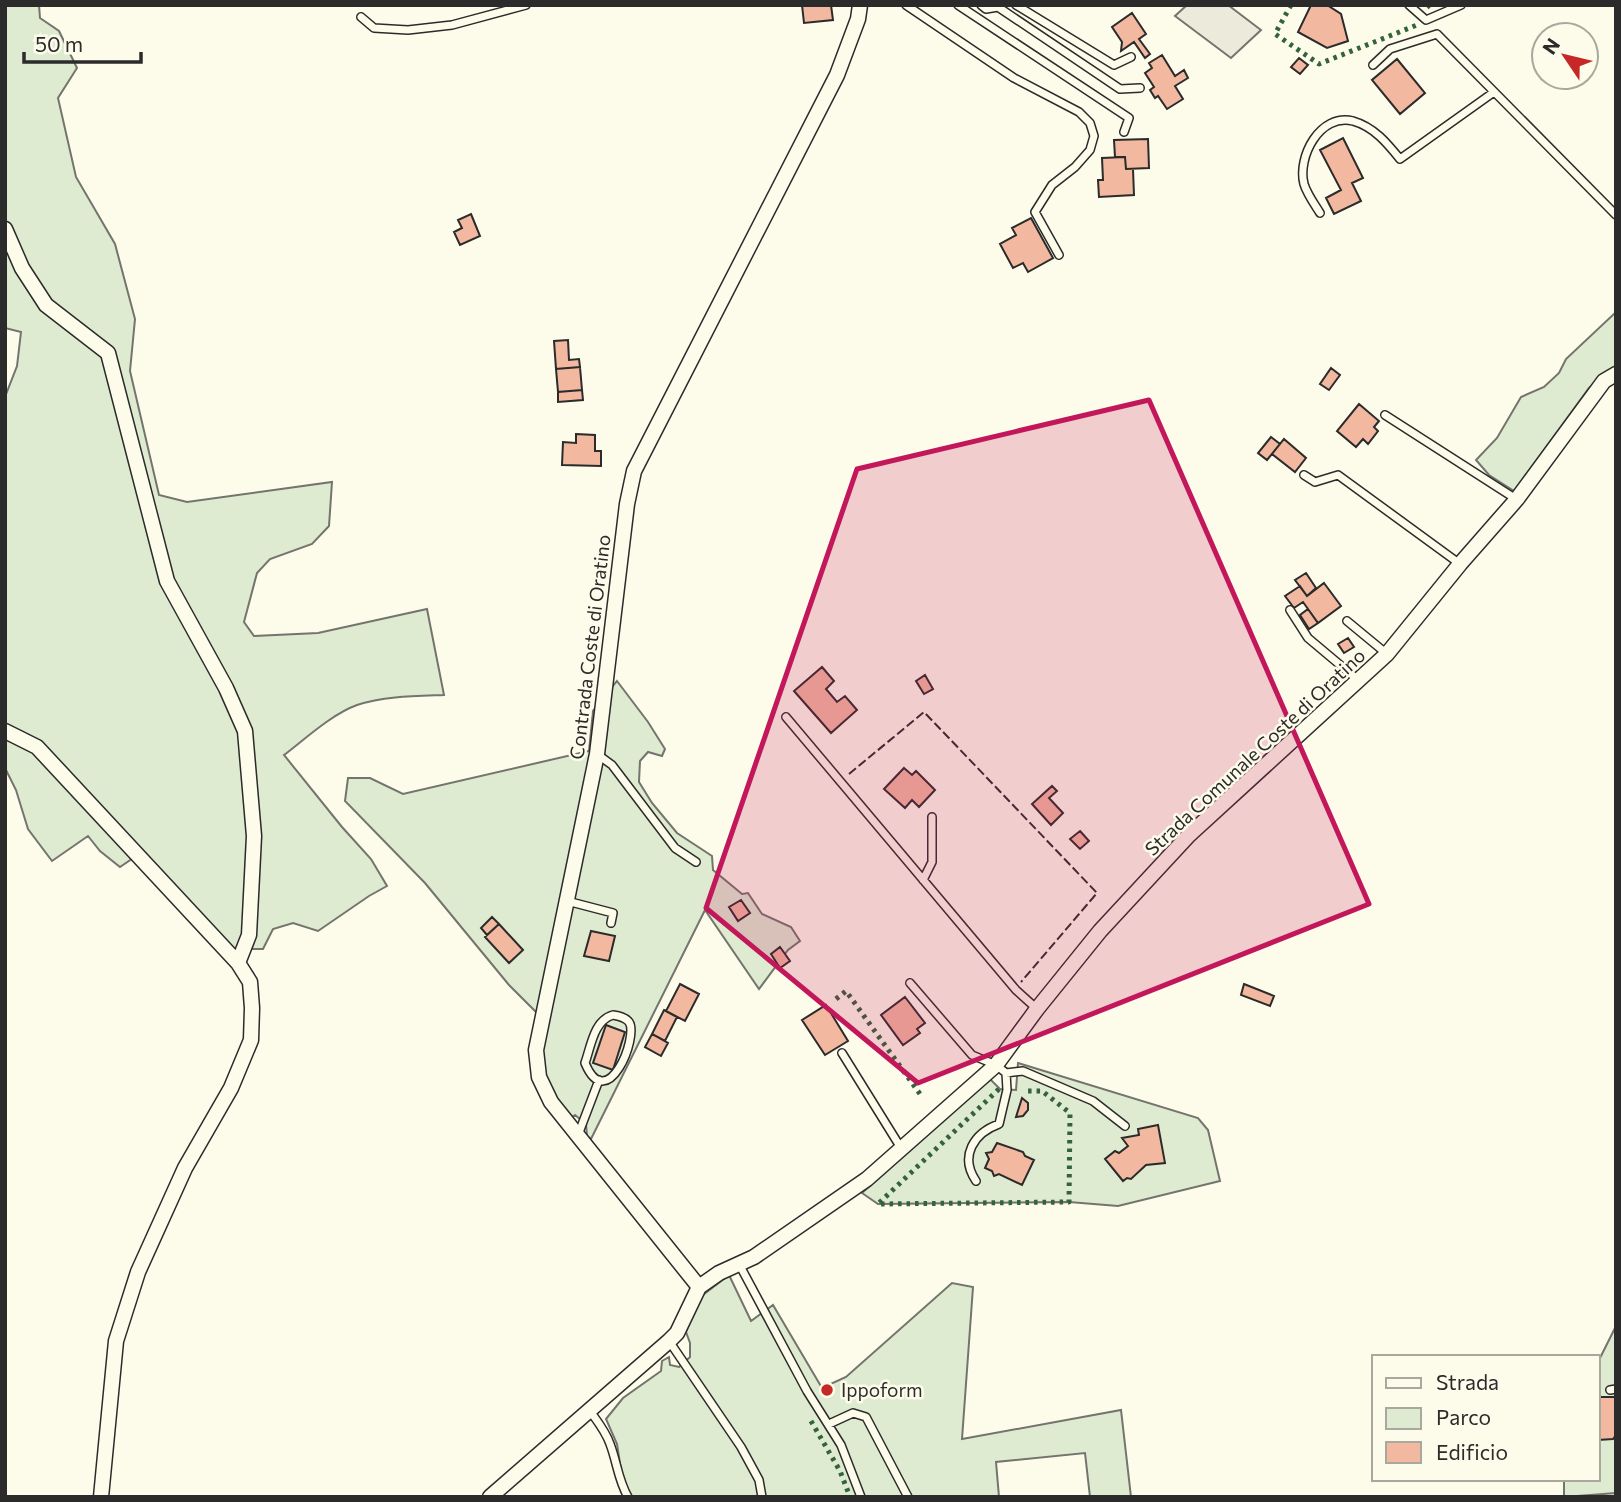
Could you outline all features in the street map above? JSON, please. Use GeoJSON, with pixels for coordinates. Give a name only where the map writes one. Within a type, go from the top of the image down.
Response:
{"type":"FeatureCollection","features":[{"type":"Feature","properties":{"kind":"street","name":"Contrada Coste di Oratino"},"geometry":{"type":"LineString","coordinates":[[699,1287],[551,1102],[539,1077],[536,1050],[597,754],[627,503],[634,471],[837,75],[858,19],[860,5]]}},
{"type":"Feature","properties":{"kind":"street"},"geometry":{"type":"LineString","coordinates":[[5,229],[22,268],[46,305],[108,353],[166,581],[226,688],[245,731],[254,836],[249,935],[238,963]]}},
{"type":"Feature","properties":{"kind":"street","name":"Strada Comunale Coste di Oratino"},"geometry":{"type":"LineString","coordinates":[[699,1287],[719,1273],[754,1257],[867,1179],[901,1148],[1001,1069],[1037,1009],[1100,931],[1189,835],[1387,654],[1517,499],[1604,381],[1616,374]]}},
{"type":"Feature","properties":{"kind":"street"},"geometry":{"type":"LineString","coordinates":[[5,731],[37,747],[238,963],[250,982],[253,1008],[251,1040],[231,1088],[185,1168],[138,1272],[116,1341],[101,1497]]}},
{"type":"Feature","properties":{"kind":"street"},"geometry":{"type":"LineString","coordinates":[[490,1497],[677,1333],[699,1287]]}},
{"type":"Feature","properties":{"kind":"lane"},"geometry":{"type":"LineString","coordinates":[[361,17],[374,28],[408,30],[452,25],[526,5]]}},
{"type":"Feature","properties":{"kind":"lane"},"geometry":{"type":"LineString","coordinates":[[906,5],[1014,78],[1079,112],[1090,122],[1094,136],[1090,150],[1075,167],[1052,185],[1035,212],[1059,255]]}},
{"type":"Feature","properties":{"kind":"lane"},"geometry":{"type":"LineString","coordinates":[[958,5],[1129,118],[1124,132]]}},
{"type":"Feature","properties":{"kind":"lane"},"geometry":{"type":"LineString","coordinates":[[981,5],[986,9],[1000,6],[1119,89],[1140,88]]}},
{"type":"Feature","properties":{"kind":"lane"},"geometry":{"type":"LineString","coordinates":[[1016,5],[1114,65],[1131,57]]}},
{"type":"Feature","properties":{"kind":"lane"},"geometry":{"type":"LineString","coordinates":[[1409,5],[1426,20],[1461,5]]}},
{"type":"Feature","properties":{"kind":"lane"},"geometry":{"type":"LineString","coordinates":[[1373,65],[1390,49],[1437,34],[1616,215]]}},
{"type":"Feature","properties":{"kind":"lane"},"geometry":{"type":"LineString","coordinates":[[1320,213],[1304,187],[1302,165],[1309,143],[1321,131],[1335,123],[1351,120],[1370,128],[1386,141],[1400,159],[1494,92]]}},
{"type":"Feature","properties":{"kind":"lane"},"geometry":{"type":"LineString","coordinates":[[1385,415],[1517,499]]}},
{"type":"Feature","properties":{"kind":"lane"},"geometry":{"type":"LineString","coordinates":[[1304,475],[1315,482],[1338,475],[1460,564]]}},
{"type":"Feature","properties":{"kind":"lane"},"geometry":{"type":"LineString","coordinates":[[1290,610],[1308,638],[1358,680]]}},
{"type":"Feature","properties":{"kind":"lane"},"geometry":{"type":"LineString","coordinates":[[1347,621],[1387,654]]}},
{"type":"Feature","properties":{"kind":"lane"},"geometry":{"type":"LineString","coordinates":[[786,718],[1016,989],[1037,1009]]}},
{"type":"Feature","properties":{"kind":"lane"},"geometry":{"type":"LineString","coordinates":[[597,754],[612,765],[675,848],[696,862]]}},
{"type":"Feature","properties":{"kind":"lane"},"geometry":{"type":"LineString","coordinates":[[923,880],[932,862],[932,817]]}},
{"type":"Feature","properties":{"kind":"lane"},"geometry":{"type":"LineString","coordinates":[[567,900],[613,913],[611,923]]}},
{"type":"Feature","properties":{"kind":"lane"},"geometry":{"type":"LineString","coordinates":[[910,983],[972,1055],[1001,1069],[1023,1071],[1093,1101],[1125,1126]]}},
{"type":"Feature","properties":{"kind":"lane"},"geometry":{"type":"LineString","coordinates":[[613,1015],[622,1017],[629,1023],[632,1031],[618,1074],[609,1080],[599,1080],[590,1074],[585,1063],[599,1023],[613,1015]]}},
{"type":"Feature","properties":{"kind":"lane"},"geometry":{"type":"LineString","coordinates":[[842,1053],[901,1148]]}},
{"type":"Feature","properties":{"kind":"lane"},"geometry":{"type":"LineString","coordinates":[[976,1181],[970,1172],[969,1152],[974,1141],[986,1129],[999,1124],[1007,1090],[1001,1069]]}},
{"type":"Feature","properties":{"kind":"lane"},"geometry":{"type":"LineString","coordinates":[[578,1136],[599,1080]]}},
{"type":"Feature","properties":{"kind":"lane"},"geometry":{"type":"LineString","coordinates":[[739,1264],[807,1391],[841,1445],[862,1497]]}},
{"type":"Feature","properties":{"kind":"lane"},"geometry":{"type":"LineString","coordinates":[[669,1341],[741,1447],[758,1480],[762,1497]]}},
{"type":"Feature","properties":{"kind":"lane"},"geometry":{"type":"LineString","coordinates":[[590,1411],[611,1445],[619,1483],[628,1497]]}},
{"type":"Feature","properties":{"kind":"lane"},"geometry":{"type":"LineString","coordinates":[[829,1424],[853,1413],[866,1418],[908,1497]]}},
{"type":"Feature","properties":{"kind":"highlighted area"},"geometry":{"type":"Polygon","coordinates":[[[1149,400],[1369,904],[918,1083],[706,908],[857,469],[1149,400]]]}},
{"type":"Feature","properties":{"kind":"green space"},"geometry":{"type":"Polygon","coordinates":[[[5,5],[39,5],[40,18],[59,31],[77,68],[58,98],[76,177],[115,244],[135,319],[130,371],[159,495],[187,502],[332,482],[329,526],[312,544],[270,559],[257,573],[244,622],[254,636],[318,633],[427,609],[444,695],[389,698],[357,705],[328,721],[284,755],[371,859],[387,886],[318,931],[293,923],[273,929],[263,949],[232,949],[142,852],[120,867],[100,851],[88,836],[52,861],[28,829],[16,790],[5,768],[5,397],[17,366],[21,332],[5,328],[5,5]]]}},
{"type":"Feature","properties":{"kind":"green space"},"geometry":{"type":"Polygon","coordinates":[[[1616,312],[1616,366],[1589,388],[1514,491],[1489,475],[1476,460],[1497,438],[1521,397],[1544,387],[1559,373],[1566,359],[1616,312]]]}},
{"type":"Feature","properties":{"kind":"green space"},"geometry":{"type":"Polygon","coordinates":[[[617,681],[665,749],[662,756],[648,752],[640,761],[639,782],[652,803],[677,833],[712,856],[713,870],[742,894],[748,893],[762,914],[791,927],[800,941],[788,950],[759,989],[705,910],[591,1139],[587,1136],[586,1124],[575,1115],[568,1120],[541,1075],[537,1013],[509,985],[425,883],[345,801],[348,778],[370,778],[403,794],[589,751],[593,711],[617,681]]]}},
{"type":"Feature","properties":{"kind":"green space"},"geometry":{"type":"Polygon","coordinates":[[[1018,1063],[1198,1118],[1208,1130],[1220,1181],[1118,1206],[1069,1202],[878,1204],[862,1193],[986,1081],[991,1080],[1000,1089],[1016,1090],[1018,1063]]]}},
{"type":"Feature","properties":{"kind":"green space"},"geometry":{"type":"Polygon","coordinates":[[[729,1275],[751,1321],[773,1305],[822,1388],[846,1377],[952,1283],[973,1287],[962,1439],[1121,1410],[1131,1497],[1090,1497],[1085,1453],[996,1462],[999,1497],[631,1497],[623,1483],[617,1444],[606,1419],[623,1398],[661,1371],[662,1361],[669,1357],[670,1365],[679,1367],[690,1357],[690,1343],[686,1332],[699,1298],[729,1275]]]}},
{"type":"Feature","properties":{"kind":"green space"},"geometry":{"type":"Polygon","coordinates":[[[1616,1326],[1616,1493],[1564,1497],[1564,1481],[1600,1481],[1600,1358],[1616,1326]]]}},
{"type":"Feature","properties":{"kind":"shaded area"},"geometry":{"type":"Polygon","coordinates":[[[1187,5],[1228,5],[1261,30],[1231,58],[1175,16],[1187,5]]]}},
{"type":"Feature","properties":{"kind":"building"},"geometry":{"type":"Polygon","coordinates":[[[802,5],[831,5],[833,20],[804,23],[802,5]]]}},
{"type":"Feature","properties":{"kind":"building"},"geometry":{"type":"Polygon","coordinates":[[[1311,5],[1327,5],[1341,14],[1348,41],[1327,48],[1298,32],[1311,5]]]}},
{"type":"Feature","properties":{"kind":"building"},"geometry":{"type":"Polygon","coordinates":[[[1132,13],[1146,34],[1139,39],[1150,54],[1145,58],[1134,42],[1121,51],[1122,42],[1112,27],[1132,13]]]}},
{"type":"Feature","properties":{"kind":"building"},"geometry":{"type":"Polygon","coordinates":[[[1162,55],[1175,76],[1184,70],[1188,78],[1175,86],[1183,99],[1167,109],[1150,90],[1154,87],[1145,73],[1152,68],[1149,63],[1162,55]]]}},
{"type":"Feature","properties":{"kind":"building"},"geometry":{"type":"Polygon","coordinates":[[[1299,58],[1308,65],[1300,74],[1291,67],[1299,58]]]}},
{"type":"Feature","properties":{"kind":"building"},"geometry":{"type":"Polygon","coordinates":[[[1397,59],[1425,93],[1400,114],[1372,80],[1397,59]]]}},
{"type":"Feature","properties":{"kind":"building"},"geometry":{"type":"Polygon","coordinates":[[[1343,138],[1363,178],[1352,183],[1361,201],[1334,214],[1326,198],[1341,190],[1320,150],[1343,138]]]}},
{"type":"Feature","properties":{"kind":"building"},"geometry":{"type":"Polygon","coordinates":[[[1148,139],[1149,168],[1126,169],[1125,157],[1115,157],[1114,140],[1148,139]]]}},
{"type":"Feature","properties":{"kind":"building"},"geometry":{"type":"Polygon","coordinates":[[[1125,157],[1126,169],[1133,169],[1134,195],[1099,197],[1098,180],[1103,180],[1102,158],[1125,157]]]}},
{"type":"Feature","properties":{"kind":"building"},"geometry":{"type":"Polygon","coordinates":[[[471,214],[480,236],[460,245],[454,232],[462,228],[458,220],[471,214]]]}},
{"type":"Feature","properties":{"kind":"building"},"geometry":{"type":"Polygon","coordinates":[[[1031,218],[1053,258],[1028,272],[1023,263],[1013,268],[1000,244],[1016,235],[1012,228],[1031,218]]]}},
{"type":"Feature","properties":{"kind":"building"},"geometry":{"type":"Polygon","coordinates":[[[568,340],[569,360],[579,359],[580,367],[556,369],[554,341],[568,340]]]}},
{"type":"Feature","properties":{"kind":"building"},"geometry":{"type":"Polygon","coordinates":[[[580,367],[582,390],[558,392],[556,369],[580,367]]]}},
{"type":"Feature","properties":{"kind":"building"},"geometry":{"type":"Polygon","coordinates":[[[1331,368],[1340,375],[1329,390],[1320,384],[1331,368]]]}},
{"type":"Feature","properties":{"kind":"building"},"geometry":{"type":"Polygon","coordinates":[[[582,390],[583,400],[558,402],[558,392],[582,390]]]}},
{"type":"Feature","properties":{"kind":"building"},"geometry":{"type":"Polygon","coordinates":[[[1359,404],[1379,421],[1374,427],[1378,431],[1368,444],[1363,439],[1356,447],[1337,431],[1359,404]]]}},
{"type":"Feature","properties":{"kind":"building"},"geometry":{"type":"Polygon","coordinates":[[[576,434],[595,435],[595,451],[601,451],[601,466],[562,465],[563,442],[576,443],[576,434]]]}},
{"type":"Feature","properties":{"kind":"building"},"geometry":{"type":"Polygon","coordinates":[[[1271,437],[1280,444],[1267,460],[1258,453],[1271,437]]]}},
{"type":"Feature","properties":{"kind":"building"},"geometry":{"type":"Polygon","coordinates":[[[1284,439],[1306,458],[1295,472],[1272,454],[1284,439]]]}},
{"type":"Feature","properties":{"kind":"building"},"geometry":{"type":"Polygon","coordinates":[[[1306,573],[1316,588],[1307,596],[1295,580],[1306,573]]]}},
{"type":"Feature","properties":{"kind":"building"},"geometry":{"type":"Polygon","coordinates":[[[1324,583],[1341,606],[1318,623],[1303,602],[1294,608],[1285,596],[1300,586],[1307,596],[1324,583]]]}},
{"type":"Feature","properties":{"kind":"building"},"geometry":{"type":"Polygon","coordinates":[[[1308,609],[1318,623],[1309,629],[1300,615],[1308,609]]]}},
{"type":"Feature","properties":{"kind":"building"},"geometry":{"type":"Polygon","coordinates":[[[1348,638],[1354,647],[1344,653],[1338,644],[1348,638]]]}},
{"type":"Feature","properties":{"kind":"building"},"geometry":{"type":"Polygon","coordinates":[[[822,667],[834,681],[826,689],[837,702],[845,696],[857,710],[831,733],[794,691],[822,667]]]}},
{"type":"Feature","properties":{"kind":"building"},"geometry":{"type":"Polygon","coordinates":[[[925,675],[933,689],[924,694],[916,681],[925,675]]]}},
{"type":"Feature","properties":{"kind":"building"},"geometry":{"type":"Polygon","coordinates":[[[904,768],[912,775],[916,771],[935,790],[919,807],[912,800],[905,808],[884,789],[904,768]]]}},
{"type":"Feature","properties":{"kind":"building"},"geometry":{"type":"Polygon","coordinates":[[[1052,786],[1057,791],[1049,798],[1063,813],[1051,825],[1032,804],[1052,786]]]}},
{"type":"Feature","properties":{"kind":"building"},"geometry":{"type":"Polygon","coordinates":[[[1080,831],[1089,841],[1080,849],[1070,839],[1080,831]]]}},
{"type":"Feature","properties":{"kind":"building"},"geometry":{"type":"Polygon","coordinates":[[[741,900],[750,913],[738,921],[729,907],[741,900]]]}},
{"type":"Feature","properties":{"kind":"building"},"geometry":{"type":"Polygon","coordinates":[[[492,917],[499,924],[487,935],[481,928],[492,917]]]}},
{"type":"Feature","properties":{"kind":"building"},"geometry":{"type":"Polygon","coordinates":[[[499,924],[523,950],[509,963],[485,937],[499,924]]]}},
{"type":"Feature","properties":{"kind":"building"},"geometry":{"type":"Polygon","coordinates":[[[591,931],[615,936],[609,961],[584,956],[591,931]]]}},
{"type":"Feature","properties":{"kind":"building"},"geometry":{"type":"Polygon","coordinates":[[[780,947],[790,961],[780,968],[771,954],[780,947]]]}},
{"type":"Feature","properties":{"kind":"building"},"geometry":{"type":"Polygon","coordinates":[[[680,984],[699,994],[685,1021],[666,1011],[680,984]]]}},
{"type":"Feature","properties":{"kind":"building"},"geometry":{"type":"Polygon","coordinates":[[[1244,984],[1274,996],[1270,1006],[1241,995],[1244,984]]]}},
{"type":"Feature","properties":{"kind":"building"},"geometry":{"type":"Polygon","coordinates":[[[905,997],[925,1023],[917,1029],[920,1033],[903,1045],[881,1015],[905,997]]]}},
{"type":"Feature","properties":{"kind":"building"},"geometry":{"type":"Polygon","coordinates":[[[826,1005],[848,1041],[825,1055],[802,1020],[826,1005]]]}},
{"type":"Feature","properties":{"kind":"building"},"geometry":{"type":"Polygon","coordinates":[[[664,1010],[677,1017],[665,1041],[652,1034],[664,1010]]]}},
{"type":"Feature","properties":{"kind":"building"},"geometry":{"type":"Polygon","coordinates":[[[606,1025],[625,1032],[613,1070],[593,1063],[606,1025]]]}},
{"type":"Feature","properties":{"kind":"building"},"geometry":{"type":"Polygon","coordinates":[[[652,1034],[668,1043],[661,1056],[645,1047],[652,1034]]]}},
{"type":"Feature","properties":{"kind":"building"},"geometry":{"type":"Polygon","coordinates":[[[1022,1098],[1028,1103],[1028,1110],[1023,1116],[1016,1117],[1022,1098]]]}},
{"type":"Feature","properties":{"kind":"building"},"geometry":{"type":"Polygon","coordinates":[[[1158,1125],[1165,1163],[1146,1165],[1131,1179],[1123,1181],[1105,1159],[1128,1146],[1122,1138],[1139,1135],[1138,1129],[1158,1125]]]}},
{"type":"Feature","properties":{"kind":"building"},"geometry":{"type":"Polygon","coordinates":[[[997,1143],[1023,1152],[1034,1160],[1022,1185],[999,1174],[994,1176],[992,1171],[985,1168],[989,1159],[986,1153],[992,1152],[997,1143]]]}},
{"type":"Feature","properties":{"kind":"building"},"geometry":{"type":"Polygon","coordinates":[[[1600,1397],[1616,1397],[1616,1435],[1613,1439],[1600,1440],[1600,1397]]]}},
{"type":"Feature","properties":{"kind":"hedge"},"geometry":{"type":"LineString","coordinates":[[1291,5],[1275,34],[1319,64],[1417,25]]}},
{"type":"Feature","properties":{"kind":"hedge"},"geometry":{"type":"LineString","coordinates":[[1428,5],[1431,8]]}},
{"type":"Feature","properties":{"kind":"hedge"},"geometry":{"type":"LineString","coordinates":[[836,999],[846,991],[920,1094]]}},
{"type":"Feature","properties":{"kind":"hedge"},"geometry":{"type":"LineString","coordinates":[[999,1089],[878,1204],[1069,1202],[1070,1113],[1042,1091],[1024,1091]]}},
{"type":"Feature","properties":{"kind":"hedge"},"geometry":{"type":"LineString","coordinates":[[811,1421],[840,1471],[850,1497]]}},
{"type":"Feature","properties":{"kind":"fence"},"geometry":{"type":"LineString","coordinates":[[849,774],[924,712],[1097,893],[1021,982]]}},
{"type":"Feature","properties":{"kind":"place","name":"Ippoform"},"geometry":{"type":"Point","coordinates":[827,1390]}}]}
